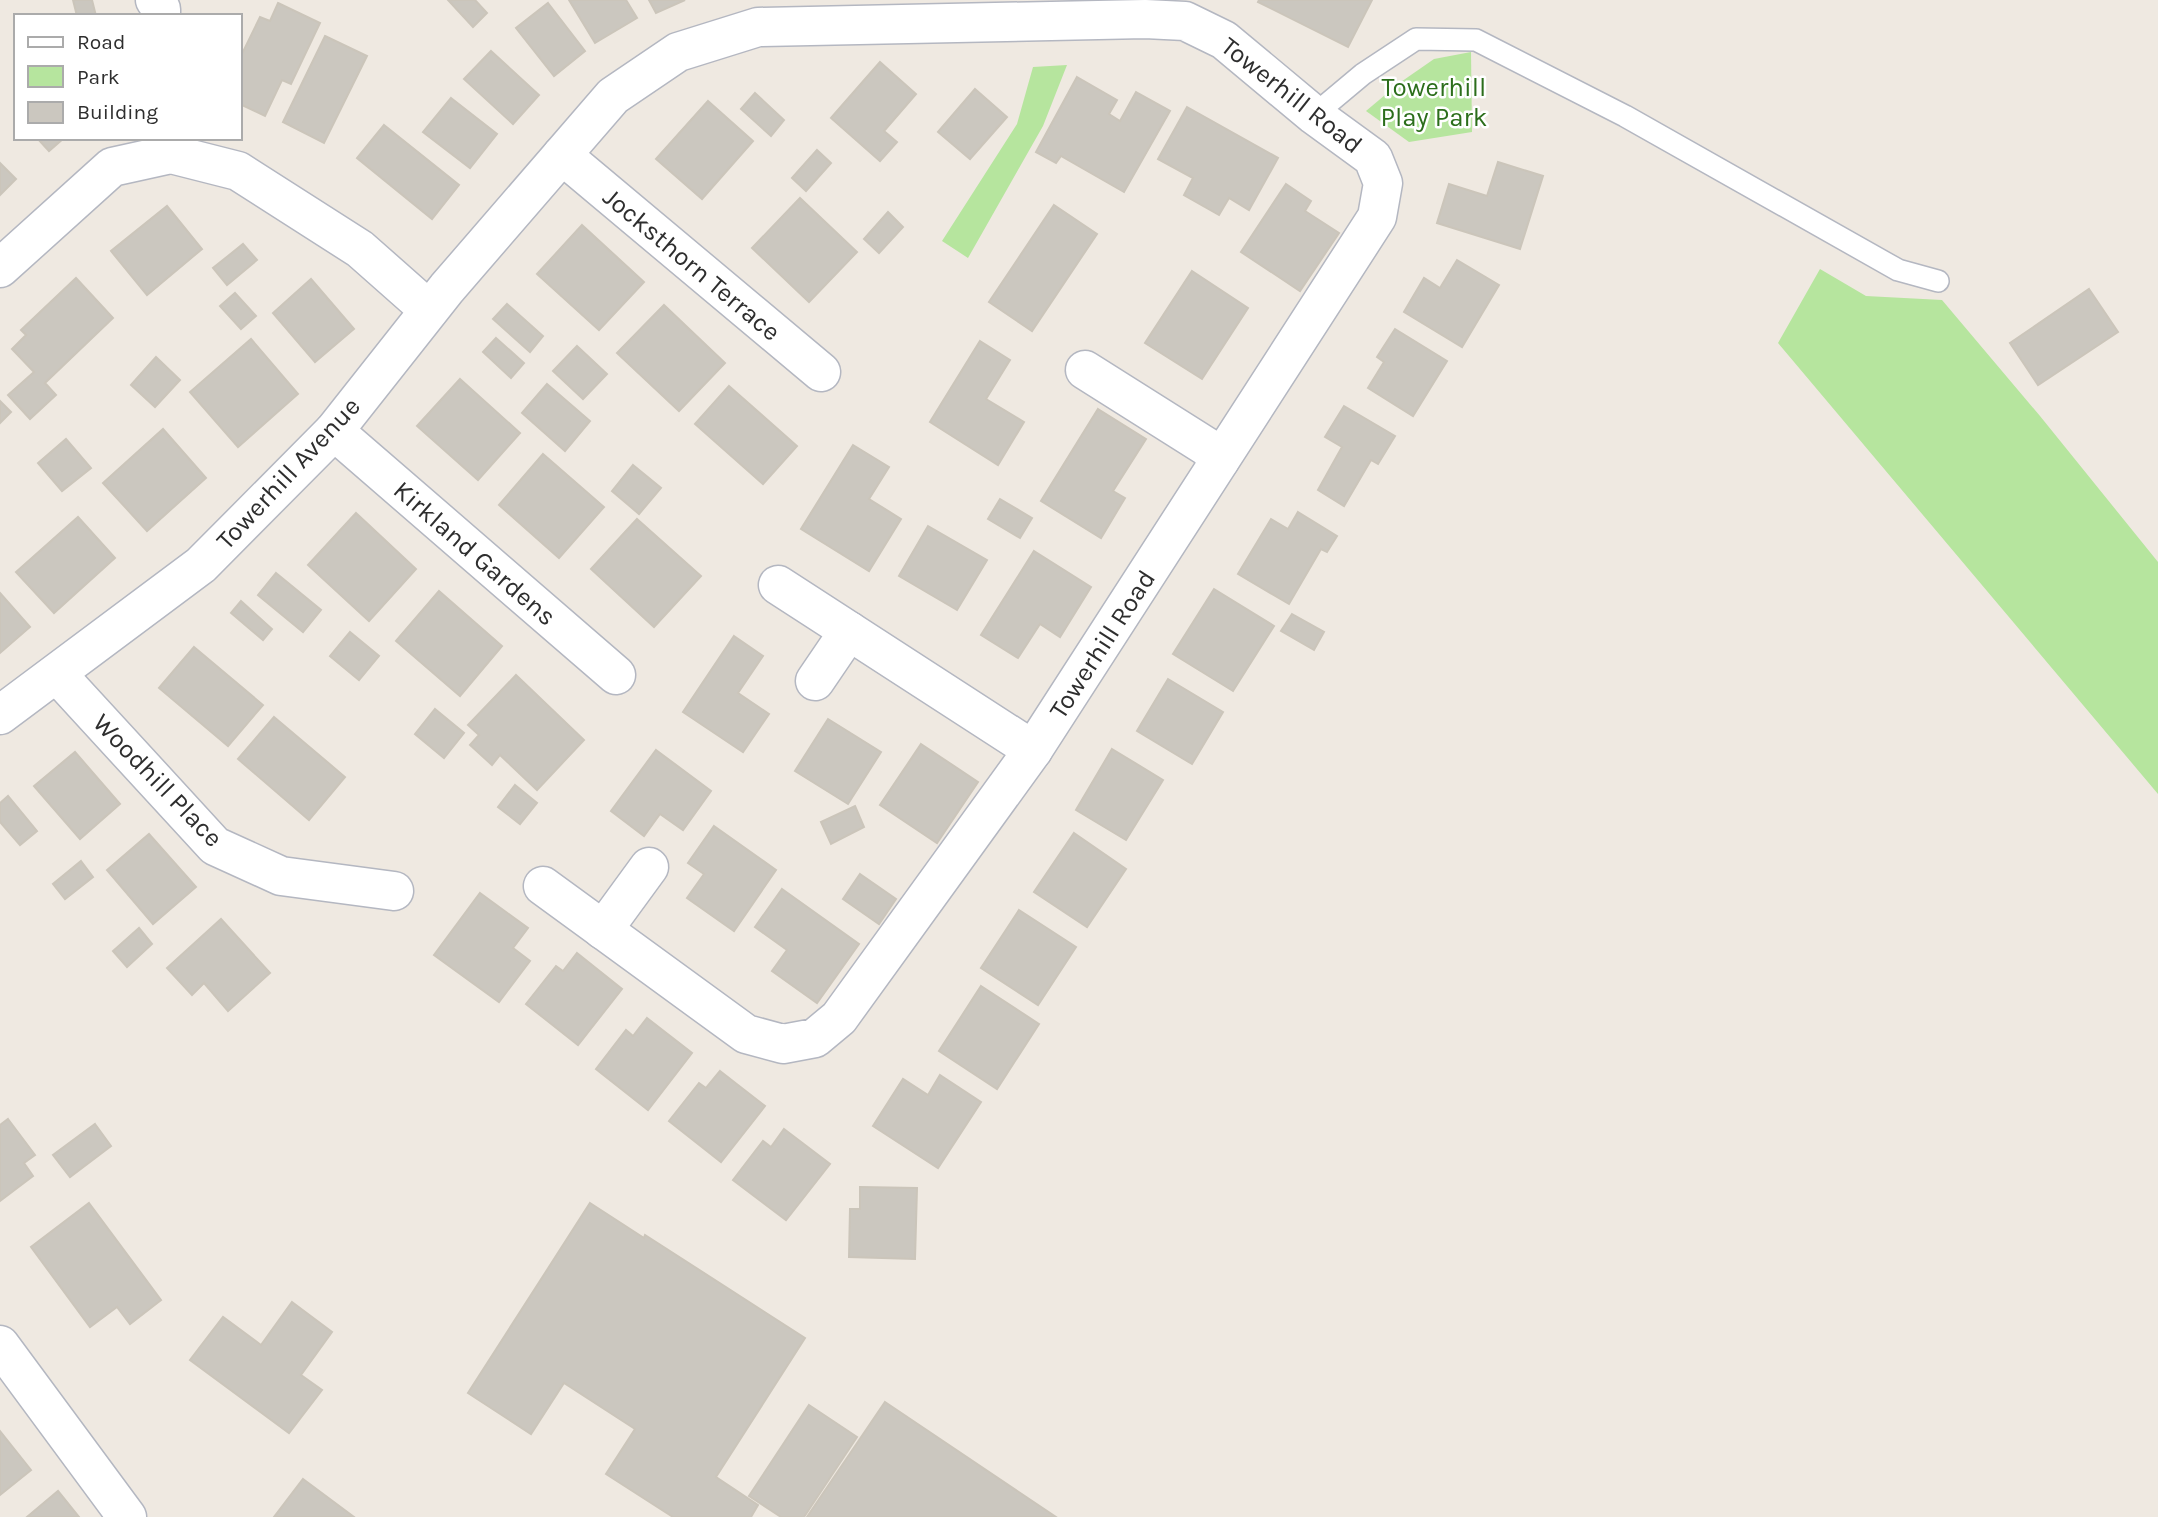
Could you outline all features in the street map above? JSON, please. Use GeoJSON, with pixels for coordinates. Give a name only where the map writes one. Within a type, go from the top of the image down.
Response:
{"type":"FeatureCollection","features":[{"type":"Feature","properties":{"kind":"street","name":"Towerhill Road"},"geometry":{"type":"LineString","coordinates":[[543,886],[746,1034],[783,1044],[815,1038],[839,1018],[1033,750],[1377,217],[1383,183],[1373,158],[1314,115],[1224,40],[1185,21],[1145,19],[758,27],[678,52],[612,96],[562,155]]}},
{"type":"Feature","properties":{"kind":"street"},"geometry":{"type":"LineString","coordinates":[[0,268],[112,167],[170,146],[238,171],[360,249],[429,310]]}},
{"type":"Feature","properties":{"kind":"street","name":"Towerhill Avenue"},"geometry":{"type":"LineString","coordinates":[[0,715],[201,565],[334,431],[429,310],[562,155]]}},
{"type":"Feature","properties":{"kind":"street","name":"Jocksthorn Terrace"},"geometry":{"type":"LineString","coordinates":[[562,155],[821,372]]}},
{"type":"Feature","properties":{"kind":"street"},"geometry":{"type":"LineString","coordinates":[[1085,370],[1207,447],[1220,460]]}},
{"type":"Feature","properties":{"kind":"street","name":"Kirkland Gardens"},"geometry":{"type":"LineString","coordinates":[[334,431],[616,675]]}},
{"type":"Feature","properties":{"kind":"street"},"geometry":{"type":"LineString","coordinates":[[778,585],[1033,750]]}},
{"type":"Feature","properties":{"kind":"street"},"geometry":{"type":"LineString","coordinates":[[815,681],[849,631]]}},
{"type":"Feature","properties":{"kind":"street","name":"Woodhill Place"},"geometry":{"type":"LineString","coordinates":[[57,674],[215,846],[281,877],[394,891]]}},
{"type":"Feature","properties":{"kind":"street"},"geometry":{"type":"LineString","coordinates":[[603,930],[649,867]]}},
{"type":"Feature","properties":{"kind":"street"},"geometry":{"type":"LineString","coordinates":[[0,1345],[127,1517]]}},
{"type":"Feature","properties":{"kind":"lane"},"geometry":{"type":"LineString","coordinates":[[1314,115],[1363,74],[1416,40],[1476,40],[1625,116],[1898,270],[1938,281]]}},
{"type":"Feature","properties":{"kind":"green space","name":"Towerhill Play Park"},"geometry":{"type":"Polygon","coordinates":[[[1471,52],[1472,132],[1409,142],[1366,111],[1434,59],[1471,52]]]}},
{"type":"Feature","properties":{"kind":"green space"},"geometry":{"type":"Polygon","coordinates":[[[1067,65],[1043,126],[968,258],[942,241],[1017,124],[1033,67],[1067,65]]]}},
{"type":"Feature","properties":{"kind":"green space"},"geometry":{"type":"Polygon","coordinates":[[[1820,269],[1866,296],[1942,300],[2158,562],[2158,794],[1778,343],[1820,269]]]}},
{"type":"Feature","properties":{"kind":"building"},"geometry":{"type":"Polygon","coordinates":[[[73,0],[92,0],[96,14],[76,14],[73,0]]]}},
{"type":"Feature","properties":{"kind":"building"},"geometry":{"type":"Polygon","coordinates":[[[448,0],[475,0],[487,13],[473,27],[448,0]]]}},
{"type":"Feature","properties":{"kind":"building"},"geometry":{"type":"Polygon","coordinates":[[[569,0],[626,0],[637,18],[595,43],[569,0]]]}},
{"type":"Feature","properties":{"kind":"building"},"geometry":{"type":"Polygon","coordinates":[[[649,0],[685,0],[656,13],[649,0]]]}},
{"type":"Feature","properties":{"kind":"building"},"geometry":{"type":"Polygon","coordinates":[[[1372,0],[1348,47],[1258,2],[1372,0]]]}},
{"type":"Feature","properties":{"kind":"building"},"geometry":{"type":"Polygon","coordinates":[[[278,3],[320,23],[291,84],[282,80],[265,116],[242,105],[242,54],[260,17],[270,21],[278,3]]]}},
{"type":"Feature","properties":{"kind":"building"},"geometry":{"type":"Polygon","coordinates":[[[548,3],[585,51],[554,76],[516,28],[548,3]]]}},
{"type":"Feature","properties":{"kind":"building"},"geometry":{"type":"Polygon","coordinates":[[[325,36],[367,56],[324,143],[283,122],[325,36]]]}},
{"type":"Feature","properties":{"kind":"building"},"geometry":{"type":"Polygon","coordinates":[[[491,51],[539,95],[513,124],[464,79],[491,51]]]}},
{"type":"Feature","properties":{"kind":"building"},"geometry":{"type":"Polygon","coordinates":[[[880,62],[916,94],[884,131],[897,142],[880,161],[831,118],[880,62]]]}},
{"type":"Feature","properties":{"kind":"building"},"geometry":{"type":"Polygon","coordinates":[[[1077,77],[1117,100],[1109,114],[1120,121],[1136,92],[1170,111],[1124,192],[1061,156],[1056,163],[1036,152],[1077,77]]]}},
{"type":"Feature","properties":{"kind":"building"},"geometry":{"type":"Polygon","coordinates":[[[975,89],[1007,117],[970,159],[938,132],[975,89]]]}},
{"type":"Feature","properties":{"kind":"building"},"geometry":{"type":"Polygon","coordinates":[[[755,93],[784,120],[771,136],[741,109],[755,93]]]}},
{"type":"Feature","properties":{"kind":"building"},"geometry":{"type":"Polygon","coordinates":[[[451,98],[497,134],[470,168],[423,132],[451,98]]]}},
{"type":"Feature","properties":{"kind":"building"},"geometry":{"type":"Polygon","coordinates":[[[708,101],[753,141],[702,199],[656,159],[708,101]]]}},
{"type":"Feature","properties":{"kind":"building"},"geometry":{"type":"Polygon","coordinates":[[[1187,107],[1278,158],[1249,210],[1229,198],[1219,215],[1184,195],[1193,178],[1158,159],[1187,107]]]}},
{"type":"Feature","properties":{"kind":"building"},"geometry":{"type":"Polygon","coordinates":[[[384,125],[459,185],[432,219],[357,158],[384,125]]]}},
{"type":"Feature","properties":{"kind":"building"},"geometry":{"type":"Polygon","coordinates":[[[39,140],[62,140],[49,151],[39,140]]]}},
{"type":"Feature","properties":{"kind":"building"},"geometry":{"type":"Polygon","coordinates":[[[817,150],[831,163],[806,191],[792,178],[817,150]]]}},
{"type":"Feature","properties":{"kind":"building"},"geometry":{"type":"Polygon","coordinates":[[[1498,162],[1543,176],[1520,249],[1437,223],[1449,184],[1487,196],[1498,162]]]}},
{"type":"Feature","properties":{"kind":"building"},"geometry":{"type":"Polygon","coordinates":[[[0,163],[16,179],[0,195],[0,163]]]}},
{"type":"Feature","properties":{"kind":"building"},"geometry":{"type":"Polygon","coordinates":[[[1286,184],[1311,201],[1305,211],[1339,233],[1300,291],[1241,252],[1286,184]]]}},
{"type":"Feature","properties":{"kind":"building"},"geometry":{"type":"Polygon","coordinates":[[[800,198],[857,252],[809,302],[752,248],[800,198]]]}},
{"type":"Feature","properties":{"kind":"building"},"geometry":{"type":"Polygon","coordinates":[[[1054,205],[1097,234],[1032,331],[989,302],[1054,205]]]}},
{"type":"Feature","properties":{"kind":"building"},"geometry":{"type":"Polygon","coordinates":[[[167,206],[202,249],[147,295],[111,251],[167,206]]]}},
{"type":"Feature","properties":{"kind":"building"},"geometry":{"type":"Polygon","coordinates":[[[888,212],[903,227],[879,253],[864,239],[888,212]]]}},
{"type":"Feature","properties":{"kind":"building"},"geometry":{"type":"Polygon","coordinates":[[[582,225],[644,282],[599,330],[537,274],[582,225]]]}},
{"type":"Feature","properties":{"kind":"building"},"geometry":{"type":"Polygon","coordinates":[[[243,244],[257,260],[227,285],[213,268],[243,244]]]}},
{"type":"Feature","properties":{"kind":"building"},"geometry":{"type":"Polygon","coordinates":[[[1457,260],[1499,285],[1462,347],[1404,312],[1424,278],[1440,288],[1457,260]]]}},
{"type":"Feature","properties":{"kind":"building"},"geometry":{"type":"Polygon","coordinates":[[[1192,271],[1248,308],[1202,379],[1145,343],[1192,271]]]}},
{"type":"Feature","properties":{"kind":"building"},"geometry":{"type":"Polygon","coordinates":[[[76,278],[113,318],[45,383],[56,395],[30,419],[8,395],[34,372],[12,349],[26,335],[21,330],[76,278]]]}},
{"type":"Feature","properties":{"kind":"building"},"geometry":{"type":"Polygon","coordinates":[[[311,279],[354,329],[315,362],[273,313],[311,279]]]}},
{"type":"Feature","properties":{"kind":"building"},"geometry":{"type":"Polygon","coordinates":[[[2089,289],[2118,332],[2038,385],[2010,343],[2089,289]]]}},
{"type":"Feature","properties":{"kind":"building"},"geometry":{"type":"Polygon","coordinates":[[[235,293],[256,316],[241,329],[220,306],[235,293]]]}},
{"type":"Feature","properties":{"kind":"building"},"geometry":{"type":"Polygon","coordinates":[[[507,304],[543,336],[530,352],[493,319],[507,304]]]}},
{"type":"Feature","properties":{"kind":"building"},"geometry":{"type":"Polygon","coordinates":[[[664,305],[725,363],[679,411],[617,353],[664,305]]]}},
{"type":"Feature","properties":{"kind":"building"},"geometry":{"type":"Polygon","coordinates":[[[1395,329],[1447,361],[1413,416],[1368,388],[1384,362],[1377,357],[1395,329]]]}},
{"type":"Feature","properties":{"kind":"building"},"geometry":{"type":"Polygon","coordinates":[[[496,338],[524,363],[511,378],[483,352],[496,338]]]}},
{"type":"Feature","properties":{"kind":"building"},"geometry":{"type":"Polygon","coordinates":[[[251,339],[298,394],[238,447],[190,392],[251,339]]]}},
{"type":"Feature","properties":{"kind":"building"},"geometry":{"type":"Polygon","coordinates":[[[980,341],[1010,360],[986,399],[1024,422],[998,465],[930,422],[980,341]]]}},
{"type":"Feature","properties":{"kind":"building"},"geometry":{"type":"Polygon","coordinates":[[[577,346],[607,374],[583,399],[553,371],[577,346]]]}},
{"type":"Feature","properties":{"kind":"building"},"geometry":{"type":"Polygon","coordinates":[[[156,357],[180,380],[155,407],[131,385],[156,357]]]}},
{"type":"Feature","properties":{"kind":"building"},"geometry":{"type":"Polygon","coordinates":[[[460,379],[520,433],[478,480],[417,426],[460,379]]]}},
{"type":"Feature","properties":{"kind":"building"},"geometry":{"type":"Polygon","coordinates":[[[547,384],[590,421],[565,451],[522,413],[547,384]]]}},
{"type":"Feature","properties":{"kind":"building"},"geometry":{"type":"Polygon","coordinates":[[[729,386],[797,446],[763,484],[695,424],[729,386]]]}},
{"type":"Feature","properties":{"kind":"building"},"geometry":{"type":"Polygon","coordinates":[[[0,401],[11,412],[0,423],[0,401]]]}},
{"type":"Feature","properties":{"kind":"building"},"geometry":{"type":"Polygon","coordinates":[[[1344,406],[1395,436],[1378,464],[1371,460],[1344,506],[1318,490],[1342,447],[1325,437],[1344,406]]]}},
{"type":"Feature","properties":{"kind":"building"},"geometry":{"type":"Polygon","coordinates":[[[1098,409],[1146,439],[1113,491],[1125,498],[1101,538],[1041,501],[1098,409]]]}},
{"type":"Feature","properties":{"kind":"building"},"geometry":{"type":"Polygon","coordinates":[[[163,429],[206,478],[147,531],[103,483],[163,429]]]}},
{"type":"Feature","properties":{"kind":"building"},"geometry":{"type":"Polygon","coordinates":[[[66,439],[91,468],[62,491],[38,463],[66,439]]]}},
{"type":"Feature","properties":{"kind":"building"},"geometry":{"type":"Polygon","coordinates":[[[853,445],[889,467],[869,499],[901,519],[869,571],[801,529],[853,445]]]}},
{"type":"Feature","properties":{"kind":"building"},"geometry":{"type":"Polygon","coordinates":[[[543,454],[604,507],[559,558],[499,505],[543,454]]]}},
{"type":"Feature","properties":{"kind":"building"},"geometry":{"type":"Polygon","coordinates":[[[633,465],[661,488],[639,514],[612,491],[633,465]]]}},
{"type":"Feature","properties":{"kind":"building"},"geometry":{"type":"Polygon","coordinates":[[[1000,499],[1032,518],[1020,538],[988,519],[1000,499]]]}},
{"type":"Feature","properties":{"kind":"building"},"geometry":{"type":"Polygon","coordinates":[[[1298,512],[1337,536],[1327,552],[1321,549],[1289,604],[1238,574],[1271,519],[1288,529],[1298,512]]]}},
{"type":"Feature","properties":{"kind":"building"},"geometry":{"type":"Polygon","coordinates":[[[356,513],[416,569],[369,621],[308,565],[356,513]]]}},
{"type":"Feature","properties":{"kind":"building"},"geometry":{"type":"Polygon","coordinates":[[[78,517],[115,558],[54,613],[16,572],[78,517]]]}},
{"type":"Feature","properties":{"kind":"building"},"geometry":{"type":"Polygon","coordinates":[[[637,519],[701,576],[654,627],[591,569],[637,519]]]}},
{"type":"Feature","properties":{"kind":"building"},"geometry":{"type":"Polygon","coordinates":[[[928,526],[987,560],[957,610],[899,576],[928,526]]]}},
{"type":"Feature","properties":{"kind":"building"},"geometry":{"type":"Polygon","coordinates":[[[1034,551],[1091,587],[1060,637],[1040,624],[1018,658],[981,635],[1034,551]]]}},
{"type":"Feature","properties":{"kind":"building"},"geometry":{"type":"Polygon","coordinates":[[[276,573],[321,610],[303,632],[258,595],[276,573]]]}},
{"type":"Feature","properties":{"kind":"building"},"geometry":{"type":"Polygon","coordinates":[[[1214,589],[1274,626],[1233,691],[1173,654],[1214,589]]]}},
{"type":"Feature","properties":{"kind":"building"},"geometry":{"type":"Polygon","coordinates":[[[439,591],[502,646],[460,696],[396,641],[439,591]]]}},
{"type":"Feature","properties":{"kind":"building"},"geometry":{"type":"Polygon","coordinates":[[[0,593],[30,627],[0,653],[0,593]]]}},
{"type":"Feature","properties":{"kind":"building"},"geometry":{"type":"Polygon","coordinates":[[[241,601],[272,629],[263,640],[231,613],[241,601]]]}},
{"type":"Feature","properties":{"kind":"building"},"geometry":{"type":"Polygon","coordinates":[[[1292,614],[1324,632],[1314,650],[1281,631],[1292,614]]]}},
{"type":"Feature","properties":{"kind":"building"},"geometry":{"type":"Polygon","coordinates":[[[350,632],[379,656],[359,680],[330,656],[350,632]]]}},
{"type":"Feature","properties":{"kind":"building"},"geometry":{"type":"Polygon","coordinates":[[[734,636],[763,656],[738,693],[769,714],[743,752],[683,712],[734,636]]]}},
{"type":"Feature","properties":{"kind":"building"},"geometry":{"type":"Polygon","coordinates":[[[194,647],[263,705],[228,746],[159,688],[194,647]]]}},
{"type":"Feature","properties":{"kind":"building"},"geometry":{"type":"Polygon","coordinates":[[[516,675],[584,740],[537,790],[500,755],[492,765],[470,745],[479,735],[468,725],[516,675]]]}},
{"type":"Feature","properties":{"kind":"building"},"geometry":{"type":"Polygon","coordinates":[[[1168,679],[1223,712],[1192,764],[1137,731],[1168,679]]]}},
{"type":"Feature","properties":{"kind":"building"},"geometry":{"type":"Polygon","coordinates":[[[435,709],[464,733],[444,758],[415,734],[435,709]]]}},
{"type":"Feature","properties":{"kind":"building"},"geometry":{"type":"Polygon","coordinates":[[[274,717],[345,777],[309,820],[238,759],[274,717]]]}},
{"type":"Feature","properties":{"kind":"building"},"geometry":{"type":"Polygon","coordinates":[[[828,719],[881,752],[848,804],[795,771],[828,719]]]}},
{"type":"Feature","properties":{"kind":"building"},"geometry":{"type":"Polygon","coordinates":[[[921,744],[978,782],[937,843],[880,805],[921,744]]]}},
{"type":"Feature","properties":{"kind":"building"},"geometry":{"type":"Polygon","coordinates":[[[1112,749],[1163,780],[1126,840],[1076,810],[1112,749]]]}},
{"type":"Feature","properties":{"kind":"building"},"geometry":{"type":"Polygon","coordinates":[[[656,750],[711,791],[683,830],[660,814],[644,836],[611,811],[656,750]]]}},
{"type":"Feature","properties":{"kind":"building"},"geometry":{"type":"Polygon","coordinates":[[[75,752],[120,804],[80,839],[34,786],[75,752]]]}},
{"type":"Feature","properties":{"kind":"building"},"geometry":{"type":"Polygon","coordinates":[[[515,785],[537,803],[520,824],[498,807],[515,785]]]}},
{"type":"Feature","properties":{"kind":"building"},"geometry":{"type":"Polygon","coordinates":[[[8,796],[37,831],[20,845],[0,822],[0,803],[8,796]]]}},
{"type":"Feature","properties":{"kind":"building"},"geometry":{"type":"Polygon","coordinates":[[[855,806],[864,827],[831,844],[821,822],[855,806]]]}},
{"type":"Feature","properties":{"kind":"building"},"geometry":{"type":"Polygon","coordinates":[[[714,826],[776,870],[734,931],[687,898],[704,874],[688,863],[714,826]]]}},
{"type":"Feature","properties":{"kind":"building"},"geometry":{"type":"Polygon","coordinates":[[[1074,833],[1126,869],[1087,927],[1034,892],[1074,833]]]}},
{"type":"Feature","properties":{"kind":"building"},"geometry":{"type":"Polygon","coordinates":[[[149,834],[196,887],[153,924],[107,870],[149,834]]]}},
{"type":"Feature","properties":{"kind":"building"},"geometry":{"type":"Polygon","coordinates":[[[81,861],[93,877],[65,899],[53,884],[81,861]]]}},
{"type":"Feature","properties":{"kind":"building"},"geometry":{"type":"Polygon","coordinates":[[[860,874],[896,899],[879,924],[843,899],[860,874]]]}},
{"type":"Feature","properties":{"kind":"building"},"geometry":{"type":"Polygon","coordinates":[[[782,889],[859,944],[817,1003],[772,971],[787,950],[755,927],[782,889]]]}},
{"type":"Feature","properties":{"kind":"building"},"geometry":{"type":"Polygon","coordinates":[[[480,893],[528,928],[513,948],[530,961],[499,1002],[434,955],[480,893]]]}},
{"type":"Feature","properties":{"kind":"building"},"geometry":{"type":"Polygon","coordinates":[[[1019,910],[1076,947],[1038,1005],[981,968],[1019,910]]]}},
{"type":"Feature","properties":{"kind":"building"},"geometry":{"type":"Polygon","coordinates":[[[221,919],[270,973],[228,1011],[204,983],[192,995],[167,968],[221,919]]]}},
{"type":"Feature","properties":{"kind":"building"},"geometry":{"type":"Polygon","coordinates":[[[139,928],[152,944],[127,967],[113,951],[139,928]]]}},
{"type":"Feature","properties":{"kind":"building"},"geometry":{"type":"Polygon","coordinates":[[[577,953],[622,989],[578,1045],[526,1004],[556,966],[563,971],[577,953]]]}},
{"type":"Feature","properties":{"kind":"building"},"geometry":{"type":"Polygon","coordinates":[[[981,986],[1039,1024],[997,1089],[939,1051],[981,986]]]}},
{"type":"Feature","properties":{"kind":"building"},"geometry":{"type":"Polygon","coordinates":[[[647,1018],[692,1053],[648,1110],[596,1069],[626,1030],[633,1036],[647,1018]]]}},
{"type":"Feature","properties":{"kind":"building"},"geometry":{"type":"Polygon","coordinates":[[[720,1071],[765,1106],[721,1162],[669,1121],[699,1083],[706,1088],[720,1071]]]}},
{"type":"Feature","properties":{"kind":"building"},"geometry":{"type":"Polygon","coordinates":[[[940,1075],[981,1102],[938,1168],[873,1126],[903,1079],[928,1095],[940,1075]]]}},
{"type":"Feature","properties":{"kind":"building"},"geometry":{"type":"Polygon","coordinates":[[[8,1119],[35,1155],[24,1163],[33,1176],[0,1201],[0,1125],[8,1119]]]}},
{"type":"Feature","properties":{"kind":"building"},"geometry":{"type":"Polygon","coordinates":[[[95,1124],[111,1146],[70,1177],[53,1155],[95,1124]]]}},
{"type":"Feature","properties":{"kind":"building"},"geometry":{"type":"Polygon","coordinates":[[[784,1129],[830,1164],[786,1220],[733,1180],[763,1141],[771,1147],[784,1129]]]}},
{"type":"Feature","properties":{"kind":"building"},"geometry":{"type":"Polygon","coordinates":[[[860,1187],[917,1188],[915,1259],[849,1257],[850,1209],[860,1209],[860,1187]]]}},
{"type":"Feature","properties":{"kind":"building"},"geometry":{"type":"Polygon","coordinates":[[[89,1203],[161,1300],[130,1324],[117,1307],[90,1327],[31,1247],[89,1203]]]}},
{"type":"Feature","properties":{"kind":"building"},"geometry":{"type":"Polygon","coordinates":[[[590,1203],[644,1238],[645,1235],[805,1338],[716,1477],[758,1505],[751,1517],[673,1517],[606,1474],[635,1429],[564,1383],[531,1434],[468,1393],[590,1203]]]}},
{"type":"Feature","properties":{"kind":"building"},"geometry":{"type":"Polygon","coordinates":[[[292,1302],[332,1332],[301,1375],[322,1390],[289,1433],[190,1360],[223,1317],[261,1345],[292,1302]]]}},
{"type":"Feature","properties":{"kind":"building"},"geometry":{"type":"Polygon","coordinates":[[[885,1402],[1056,1517],[807,1517],[885,1402]]]}},
{"type":"Feature","properties":{"kind":"building"},"geometry":{"type":"Polygon","coordinates":[[[809,1405],[857,1437],[804,1517],[781,1517],[749,1496],[809,1405]]]}},
{"type":"Feature","properties":{"kind":"building"},"geometry":{"type":"Polygon","coordinates":[[[0,1431],[31,1470],[0,1495],[0,1431]]]}},
{"type":"Feature","properties":{"kind":"building"},"geometry":{"type":"Polygon","coordinates":[[[303,1479],[354,1517],[274,1517],[303,1479]]]}},
{"type":"Feature","properties":{"kind":"building"},"geometry":{"type":"Polygon","coordinates":[[[58,1491],[79,1517],[27,1517],[58,1491]]]}}]}
